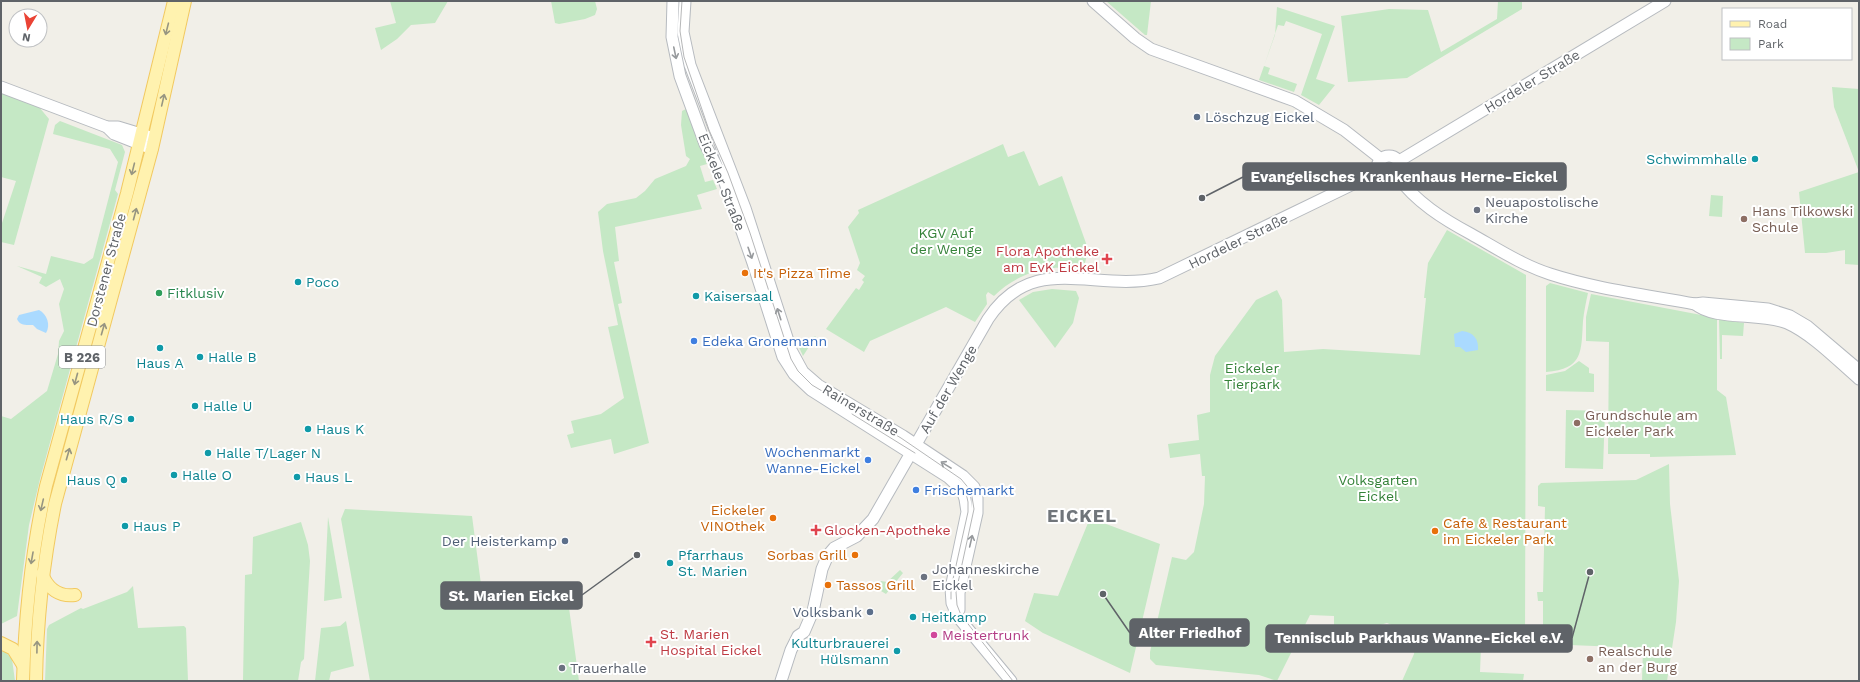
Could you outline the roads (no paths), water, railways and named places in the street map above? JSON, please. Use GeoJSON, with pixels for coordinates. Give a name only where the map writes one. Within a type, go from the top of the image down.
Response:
{"type":"FeatureCollection","features":[{"type":"Feature","properties":{"kind":"main road","name":"Dorstener Straße"},"geometry":{"type":"LineString","coordinates":[[23,681],[27,595],[40,514],[140,139],[174,1]]}},
{"type":"Feature","properties":{"kind":"main road","name":"Dorstener Straße"},"geometry":{"type":"LineString","coordinates":[[36,681],[38,622],[42,574],[46,549],[65,468],[153,144],[185,1]]}},
{"type":"Feature","properties":{"kind":"main road"},"geometry":{"type":"LineString","coordinates":[[42,574],[53,590],[65,596],[75,595]]}},
{"type":"Feature","properties":{"kind":"main road"},"geometry":{"type":"LineString","coordinates":[[1,643],[13,649],[24,665]]}},
{"type":"Feature","properties":{"kind":"street","name":"Eickeler Straße"},"geometry":{"type":"LineString","coordinates":[[673,1],[672,37],[680,76],[705,144],[724,180],[753,263],[783,357],[803,378]]}},
{"type":"Feature","properties":{"kind":"street","name":"Eickeler Straße"},"geometry":{"type":"LineString","coordinates":[[685,1],[684,32],[690,65],[744,208],[789,345],[803,378]]}},
{"type":"Feature","properties":{"kind":"street"},"geometry":{"type":"LineString","coordinates":[[1093,1],[1135,38],[1151,49],[1295,101],[1344,130],[1381,159]]}},
{"type":"Feature","properties":{"kind":"street","name":"Hordeler Straße"},"geometry":{"type":"LineString","coordinates":[[1399,161],[1665,1]]}},
{"type":"Feature","properties":{"kind":"street"},"geometry":{"type":"LineString","coordinates":[[1,87],[107,127],[114,134],[140,139],[153,144]]}},
{"type":"Feature","properties":{"kind":"street"},"geometry":{"type":"LineString","coordinates":[[1390,156],[1399,161],[1401,169],[1397,176],[1392,179],[1381,177],[1377,167],[1381,159],[1390,156]]}},
{"type":"Feature","properties":{"kind":"street","name":"Hordeler Straße"},"geometry":{"type":"LineString","coordinates":[[1091,280],[1129,282],[1146,281],[1159,278],[1378,172]]}},
{"type":"Feature","properties":{"kind":"street"},"geometry":{"type":"LineString","coordinates":[[1397,176],[1408,189],[1438,215],[1494,247],[1534,267],[1578,282],[1695,304],[1708,311],[1762,317],[1788,324],[1810,338],[1859,379]]}},
{"type":"Feature","properties":{"kind":"street","name":"Auf der Wenge"},"geometry":{"type":"LineString","coordinates":[[781,681],[797,638],[803,634],[815,603],[814,599],[825,561],[834,548],[857,536],[869,524],[988,319],[1004,299],[1025,285],[1040,280],[1062,278],[1091,280]]}},
{"type":"Feature","properties":{"kind":"street"},"geometry":{"type":"LineString","coordinates":[[1695,304],[1703,303],[1768,309],[1787,314],[1807,326],[1859,370]]}},
{"type":"Feature","properties":{"kind":"street","name":"Rainerstraße"},"geometry":{"type":"LineString","coordinates":[[803,378],[871,416],[954,482],[964,494],[967,516],[951,588],[955,602]]}},
{"type":"Feature","properties":{"kind":"street","name":"Rainerstraße"},"geometry":{"type":"LineString","coordinates":[[913,450],[963,476],[974,487],[977,498],[977,512],[955,602]]}},
{"type":"Feature","properties":{"kind":"street"},"geometry":{"type":"LineString","coordinates":[[955,602],[970,630],[1011,681]]}},
{"type":"Feature","properties":{"kind":"water"},"geometry":{"type":"Polygon","coordinates":[[[39,310],[44,314],[48,323],[46,333],[37,329],[33,325],[22,324],[17,319],[19,315],[39,310]]]}},
{"type":"Feature","properties":{"kind":"water"},"geometry":{"type":"Polygon","coordinates":[[[1462,331],[1470,333],[1475,337],[1478,343],[1478,350],[1466,352],[1460,347],[1455,347],[1454,334],[1462,331]]]}},
{"type":"Feature","properties":{"kind":"tram line"},"geometry":{"type":"LineString","coordinates":[[682,1],[680,31],[684,57],[709,130],[728,173],[750,233],[791,359],[798,371],[812,385],[901,438],[961,479],[971,491],[974,509],[956,592],[957,605],[961,615],[1013,681]]}},
{"type":"Feature","properties":{"kind":"tram line"},"geometry":{"type":"LineString","coordinates":[[852,414],[915,453]]}},
{"type":"Feature","properties":{"kind":"tram line"},"geometry":{"type":"LineString","coordinates":[[951,599],[951,588],[968,512],[966,493]]}},
{"type":"Feature","properties":{"kind":"place","name":"Löschzug Eickel"},"geometry":{"type":"Point","coordinates":[1197,117]}},
{"type":"Feature","properties":{"kind":"place","name":"Schwimmhalle"},"geometry":{"type":"Point","coordinates":[1755,159]}},
{"type":"Feature","properties":{"kind":"place","name":"Evangelisches Krankenhaus Herne-Eickel"},"geometry":{"type":"Point","coordinates":[1202,198]}},
{"type":"Feature","properties":{"kind":"place","name":"Neuapostolische Kirche"},"geometry":{"type":"Point","coordinates":[1477,210]}},
{"type":"Feature","properties":{"kind":"place","name":"Hans Tilkowski Schule"},"geometry":{"type":"Point","coordinates":[1744,219]}},
{"type":"Feature","properties":{"kind":"place","name":"Flora Apotheke am EvK Eickel"},"geometry":{"type":"Point","coordinates":[1107,259]}},
{"type":"Feature","properties":{"kind":"place","name":"It's Pizza Time"},"geometry":{"type":"Point","coordinates":[745,273]}},
{"type":"Feature","properties":{"kind":"place","name":"Poco"},"geometry":{"type":"Point","coordinates":[298,282]}},
{"type":"Feature","properties":{"kind":"place","name":"Fitklusiv"},"geometry":{"type":"Point","coordinates":[159,293]}},
{"type":"Feature","properties":{"kind":"place","name":"Kaisersaal"},"geometry":{"type":"Point","coordinates":[696,296]}},
{"type":"Feature","properties":{"kind":"place","name":"Edeka Gronemann"},"geometry":{"type":"Point","coordinates":[694,341]}},
{"type":"Feature","properties":{"kind":"place","name":"Haus A"},"geometry":{"type":"Point","coordinates":[160,348]}},
{"type":"Feature","properties":{"kind":"place","name":"Halle B"},"geometry":{"type":"Point","coordinates":[200,357]}},
{"type":"Feature","properties":{"kind":"place","name":"Halle U"},"geometry":{"type":"Point","coordinates":[195,406]}},
{"type":"Feature","properties":{"kind":"place","name":"Haus R/S"},"geometry":{"type":"Point","coordinates":[131,419]}},
{"type":"Feature","properties":{"kind":"place","name":"Grundschule am Eickeler Park"},"geometry":{"type":"Point","coordinates":[1577,423]}},
{"type":"Feature","properties":{"kind":"place","name":"Haus K"},"geometry":{"type":"Point","coordinates":[308,429]}},
{"type":"Feature","properties":{"kind":"place","name":"Halle T/Lager N"},"geometry":{"type":"Point","coordinates":[208,453]}},
{"type":"Feature","properties":{"kind":"place","name":"Wochenmarkt Wanne-Eickel"},"geometry":{"type":"Point","coordinates":[868,460]}},
{"type":"Feature","properties":{"kind":"place","name":"Halle O"},"geometry":{"type":"Point","coordinates":[174,475]}},
{"type":"Feature","properties":{"kind":"place","name":"Haus L"},"geometry":{"type":"Point","coordinates":[297,477]}},
{"type":"Feature","properties":{"kind":"place","name":"Haus Q"},"geometry":{"type":"Point","coordinates":[124,480]}},
{"type":"Feature","properties":{"kind":"place","name":"Frischemarkt"},"geometry":{"type":"Point","coordinates":[916,490]}},
{"type":"Feature","properties":{"kind":"place","name":"Eickeler VINOthek"},"geometry":{"type":"Point","coordinates":[773,518]}},
{"type":"Feature","properties":{"kind":"place","name":"Haus P"},"geometry":{"type":"Point","coordinates":[125,526]}},
{"type":"Feature","properties":{"kind":"place","name":"Glocken-Apotheke"},"geometry":{"type":"Point","coordinates":[816,530]}},
{"type":"Feature","properties":{"kind":"place","name":"Cafe & Restaurant im Eickeler Park"},"geometry":{"type":"Point","coordinates":[1435,531]}},
{"type":"Feature","properties":{"kind":"place","name":"Der Heisterkamp"},"geometry":{"type":"Point","coordinates":[565,541]}},
{"type":"Feature","properties":{"kind":"place","name":"St. Marien Eickel"},"geometry":{"type":"Point","coordinates":[637,555]}},
{"type":"Feature","properties":{"kind":"place","name":"Sorbas Grill"},"geometry":{"type":"Point","coordinates":[855,555]}},
{"type":"Feature","properties":{"kind":"place","name":"Pfarrhaus St. Marien"},"geometry":{"type":"Point","coordinates":[670,563]}},
{"type":"Feature","properties":{"kind":"place","name":"Tennisclub Parkhaus Wanne-Eickel e.V."},"geometry":{"type":"Point","coordinates":[1590,572]}},
{"type":"Feature","properties":{"kind":"place","name":"Johanneskirche Eickel"},"geometry":{"type":"Point","coordinates":[924,577]}},
{"type":"Feature","properties":{"kind":"place","name":"Tassos Grill"},"geometry":{"type":"Point","coordinates":[828,585]}},
{"type":"Feature","properties":{"kind":"place","name":"Alter Friedhof"},"geometry":{"type":"Point","coordinates":[1103,594]}},
{"type":"Feature","properties":{"kind":"place","name":"Volksbank"},"geometry":{"type":"Point","coordinates":[870,612]}},
{"type":"Feature","properties":{"kind":"place","name":"Heitkamp"},"geometry":{"type":"Point","coordinates":[913,617]}},
{"type":"Feature","properties":{"kind":"place","name":"Meistertrunk"},"geometry":{"type":"Point","coordinates":[934,635]}},
{"type":"Feature","properties":{"kind":"place","name":"St. Marien Hospital Eickel"},"geometry":{"type":"Point","coordinates":[651,642]}},
{"type":"Feature","properties":{"kind":"place","name":"Kulturbrauerei Hülsmann"},"geometry":{"type":"Point","coordinates":[897,651]}},
{"type":"Feature","properties":{"kind":"place","name":"Realschule an der Burg"},"geometry":{"type":"Point","coordinates":[1590,659]}},
{"type":"Feature","properties":{"kind":"place","name":"Trauerhalle"},"geometry":{"type":"Point","coordinates":[562,668]}},
{"type":"Feature","properties":{"kind":"district","name":"EICKEL"},"geometry":{"type":"Point","coordinates":[1082,516]}},
{"type":"Feature","properties":{"kind":"park label","name":"KGV Auf der Wenge"},"geometry":{"type":"Point","coordinates":[946,242]}},
{"type":"Feature","properties":{"kind":"park label","name":"Eickeler Tierpark"},"geometry":{"type":"Point","coordinates":[1252,376]}},
{"type":"Feature","properties":{"kind":"park label","name":"Volksgarten Eickel"},"geometry":{"type":"Point","coordinates":[1378,488]}}]}
